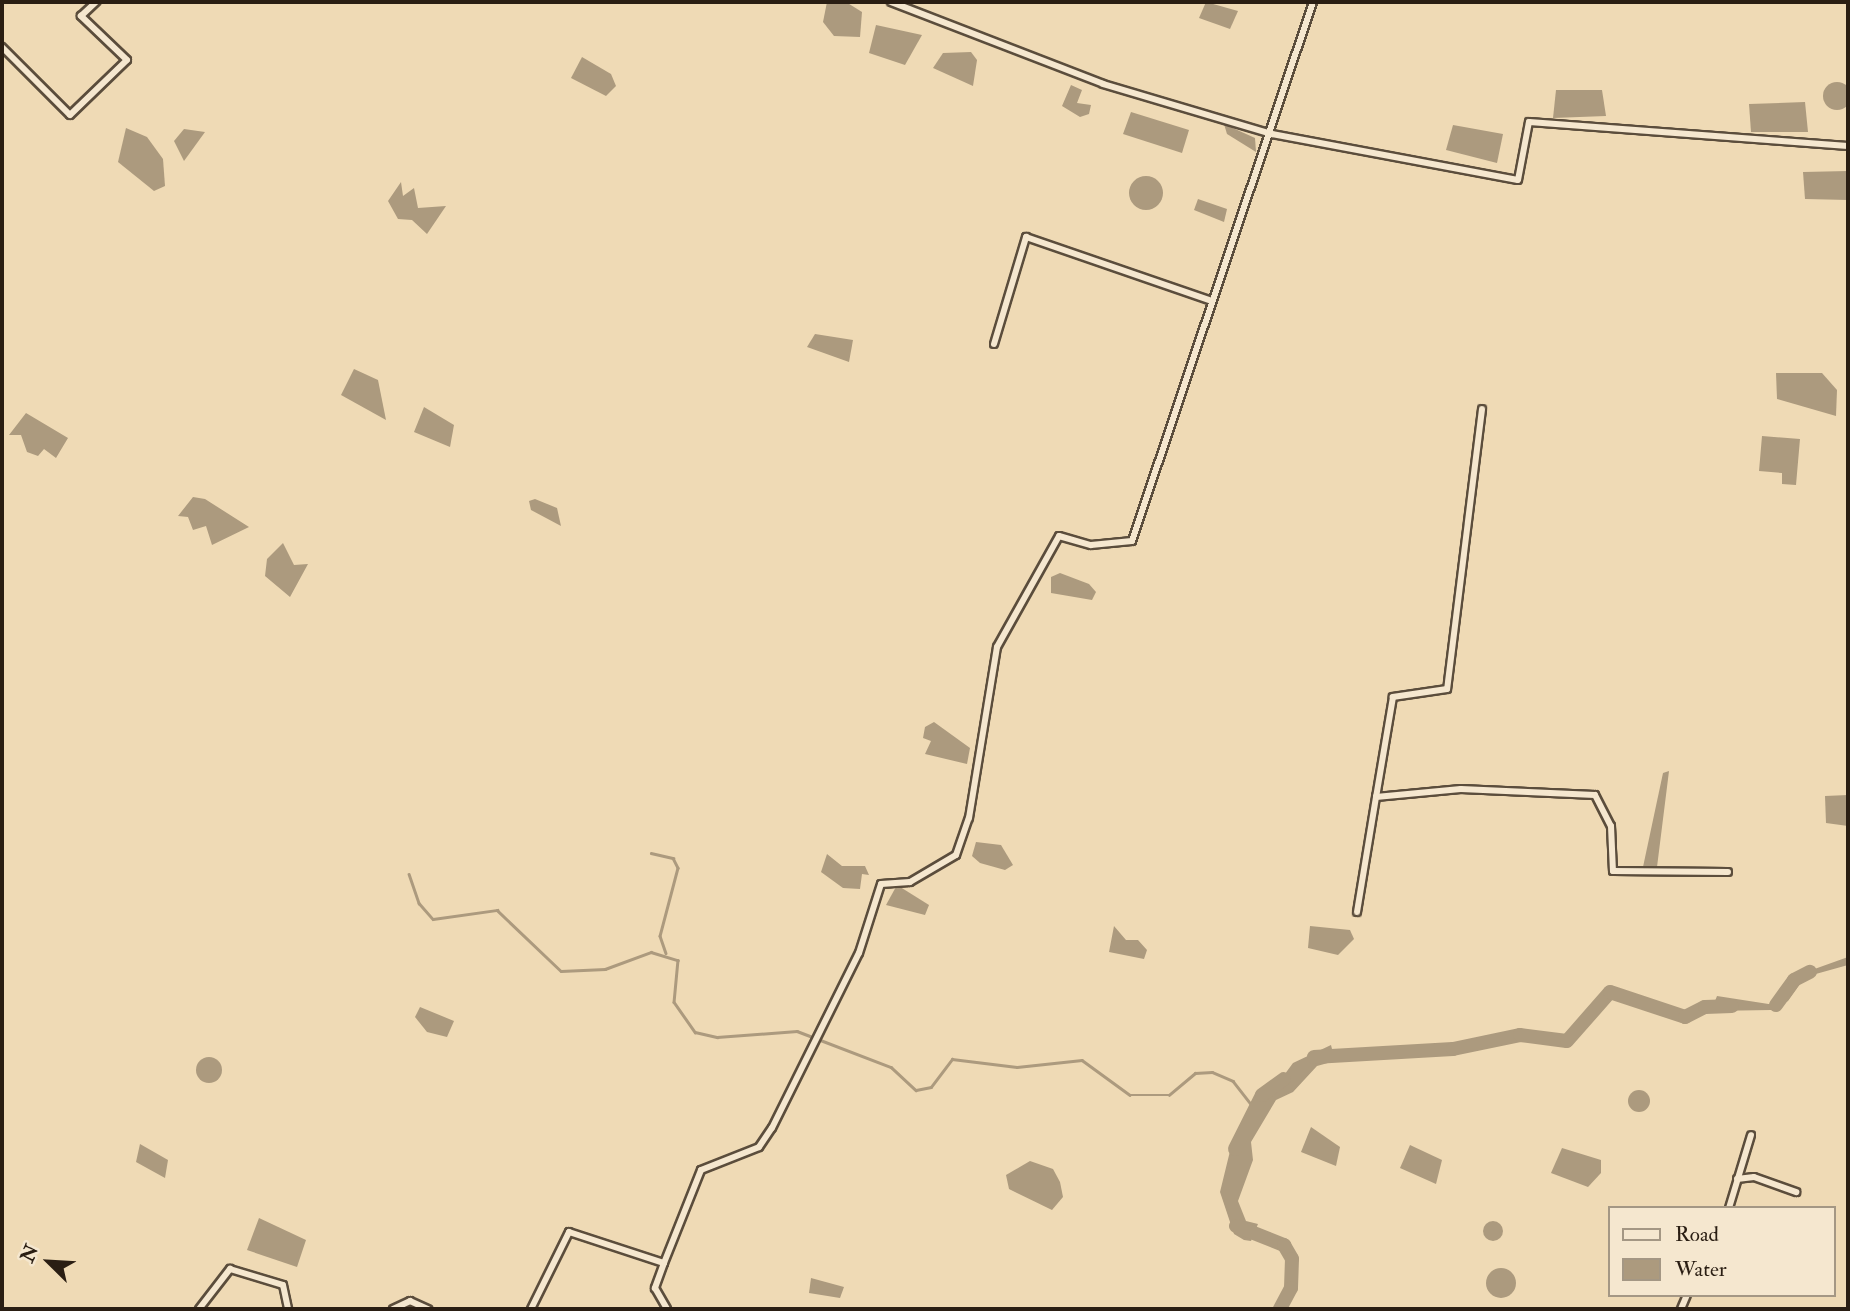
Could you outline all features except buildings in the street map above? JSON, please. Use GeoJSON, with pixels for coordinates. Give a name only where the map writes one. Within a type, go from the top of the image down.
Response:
{"type":"FeatureCollection","features":[{"type":"Feature","properties":{"kind":"street"},"geometry":{"type":"LineString","coordinates":[[2,47],[70,115],[127,60],[81,16],[96,2]]}},
{"type":"Feature","properties":{"kind":"street"},"geometry":{"type":"LineString","coordinates":[[891,2],[1103,84],[1272,134],[1518,180],[1529,122],[1848,146]]}},
{"type":"Feature","properties":{"kind":"street"},"geometry":{"type":"LineString","coordinates":[[667,1309],[656,1288],[701,1170],[759,1147],[772,1128],[859,953],[881,884],[910,882],[956,855],[969,818],[996,647],[1059,536],[1091,545],[1132,541],[1212,301],[1245,190],[1272,134],[1312,2]]}},
{"type":"Feature","properties":{"kind":"street"},"geometry":{"type":"LineString","coordinates":[[994,344],[1026,237],[1212,301]]}},
{"type":"Feature","properties":{"kind":"street"},"geometry":{"type":"LineString","coordinates":[[1357,912],[1393,697],[1447,689],[1482,409]]}},
{"type":"Feature","properties":{"kind":"street"},"geometry":{"type":"LineString","coordinates":[[1376,797],[1461,789],[1595,795],[1611,826],[1613,871],[1728,872]]}},
{"type":"Feature","properties":{"kind":"street"},"geometry":{"type":"LineString","coordinates":[[1730,1206],[1751,1135]]}},
{"type":"Feature","properties":{"kind":"street"},"geometry":{"type":"LineString","coordinates":[[1737,1180],[1754,1177],[1796,1192]]}},
{"type":"Feature","properties":{"kind":"street"},"geometry":{"type":"LineString","coordinates":[[531,1309],[569,1232],[664,1263]]}},
{"type":"Feature","properties":{"kind":"street"},"geometry":{"type":"LineString","coordinates":[[199,1309],[230,1269],[283,1285],[288,1309]]}},
{"type":"Feature","properties":{"kind":"street"},"geometry":{"type":"LineString","coordinates":[[393,1309],[410,1301],[428,1309]]}},
{"type":"Feature","properties":{"kind":"water"},"geometry":{"type":"Polygon","coordinates":[[[827,2],[846,2],[862,12],[860,37],[834,36],[823,22],[827,2]]]}},
{"type":"Feature","properties":{"kind":"water"},"geometry":{"type":"Polygon","coordinates":[[[1206,2],[1238,11],[1230,29],[1199,18],[1206,2]]]}},
{"type":"Feature","properties":{"kind":"water"},"geometry":{"type":"Polygon","coordinates":[[[876,25],[922,35],[905,65],[869,53],[876,25]]]}},
{"type":"Feature","properties":{"kind":"water"},"geometry":{"type":"Polygon","coordinates":[[[971,52],[977,60],[973,86],[933,68],[943,53],[971,52]]]}},
{"type":"Feature","properties":{"kind":"water"},"geometry":{"type":"Polygon","coordinates":[[[582,57],[611,74],[616,86],[606,96],[571,78],[582,57]]]}},
{"type":"Feature","properties":{"kind":"water"},"geometry":{"type":"Polygon","coordinates":[[[1837,82],[1847,86],[1851,96],[1847,106],[1837,110],[1827,106],[1823,96],[1827,86],[1837,82]]]}},
{"type":"Feature","properties":{"kind":"water"},"geometry":{"type":"Polygon","coordinates":[[[1071,85],[1082,90],[1077,103],[1091,105],[1089,114],[1080,117],[1062,106],[1071,85]]]}},
{"type":"Feature","properties":{"kind":"water"},"geometry":{"type":"Polygon","coordinates":[[[1556,90],[1602,90],[1606,116],[1553,118],[1556,90]]]}},
{"type":"Feature","properties":{"kind":"water"},"geometry":{"type":"Polygon","coordinates":[[[1805,102],[1808,132],[1751,132],[1749,104],[1805,102]]]}},
{"type":"Feature","properties":{"kind":"water"},"geometry":{"type":"Polygon","coordinates":[[[1131,112],[1189,130],[1182,153],[1123,134],[1131,112]]]}},
{"type":"Feature","properties":{"kind":"water"},"geometry":{"type":"Polygon","coordinates":[[[1224,124],[1255,138],[1256,152],[1227,134],[1224,124]]]}},
{"type":"Feature","properties":{"kind":"water"},"geometry":{"type":"Polygon","coordinates":[[[1453,125],[1503,134],[1497,163],[1446,150],[1453,125]]]}},
{"type":"Feature","properties":{"kind":"water"},"geometry":{"type":"Polygon","coordinates":[[[126,128],[147,137],[163,159],[165,186],[154,191],[118,162],[126,128]]]}},
{"type":"Feature","properties":{"kind":"water"},"geometry":{"type":"Polygon","coordinates":[[[184,129],[205,132],[184,161],[174,141],[184,129]]]}},
{"type":"Feature","properties":{"kind":"water"},"geometry":{"type":"Polygon","coordinates":[[[1848,171],[1848,200],[1805,199],[1803,172],[1848,171]]]}},
{"type":"Feature","properties":{"kind":"water"},"geometry":{"type":"Polygon","coordinates":[[[1146,176],[1158,181],[1163,193],[1158,205],[1146,210],[1134,205],[1129,193],[1134,181],[1146,176]]]}},
{"type":"Feature","properties":{"kind":"water"},"geometry":{"type":"Polygon","coordinates":[[[401,182],[403,196],[414,188],[418,208],[446,206],[427,234],[412,220],[398,219],[388,201],[401,182]]]}},
{"type":"Feature","properties":{"kind":"water"},"geometry":{"type":"Polygon","coordinates":[[[1198,199],[1227,209],[1224,222],[1194,210],[1198,199]]]}},
{"type":"Feature","properties":{"kind":"water"},"geometry":{"type":"Polygon","coordinates":[[[815,334],[853,340],[849,362],[807,347],[815,334]]]}},
{"type":"Feature","properties":{"kind":"water"},"geometry":{"type":"Polygon","coordinates":[[[354,369],[378,380],[386,420],[341,395],[354,369]]]}},
{"type":"Feature","properties":{"kind":"water"},"geometry":{"type":"Polygon","coordinates":[[[1776,373],[1822,373],[1837,390],[1836,416],[1777,399],[1776,373]]]}},
{"type":"Feature","properties":{"kind":"water"},"geometry":{"type":"Polygon","coordinates":[[[424,407],[454,425],[450,447],[414,432],[424,407]]]}},
{"type":"Feature","properties":{"kind":"water"},"geometry":{"type":"Polygon","coordinates":[[[26,413],[68,438],[56,458],[44,449],[38,456],[27,452],[21,435],[9,435],[26,413]]]}},
{"type":"Feature","properties":{"kind":"water"},"geometry":{"type":"Polygon","coordinates":[[[1762,436],[1800,439],[1796,485],[1782,484],[1782,473],[1759,471],[1762,436]]]}},
{"type":"Feature","properties":{"kind":"water"},"geometry":{"type":"Polygon","coordinates":[[[193,497],[205,499],[249,527],[212,545],[206,526],[193,530],[188,517],[178,516],[193,497]]]}},
{"type":"Feature","properties":{"kind":"water"},"geometry":{"type":"Polygon","coordinates":[[[535,499],[557,508],[561,526],[531,510],[529,501],[535,499]]]}},
{"type":"Feature","properties":{"kind":"water"},"geometry":{"type":"Polygon","coordinates":[[[283,543],[294,565],[308,564],[290,597],[265,576],[267,559],[283,543]]]}},
{"type":"Feature","properties":{"kind":"water"},"geometry":{"type":"Polygon","coordinates":[[[1060,573],[1089,584],[1096,592],[1092,600],[1051,593],[1051,577],[1060,573]]]}},
{"type":"Feature","properties":{"kind":"water"},"geometry":{"type":"Polygon","coordinates":[[[934,722],[970,748],[967,764],[925,754],[931,741],[923,738],[925,727],[934,722]]]}},
{"type":"Feature","properties":{"kind":"water"},"geometry":{"type":"Polygon","coordinates":[[[1669,771],[1657,867],[1643,867],[1663,773],[1669,771]]]}},
{"type":"Feature","properties":{"kind":"water"},"geometry":{"type":"Polygon","coordinates":[[[1848,795],[1848,826],[1826,823],[1825,796],[1848,795]]]}},
{"type":"Feature","properties":{"kind":"water"},"geometry":{"type":"Polygon","coordinates":[[[976,842],[1001,845],[1013,865],[1005,870],[980,863],[972,856],[976,842]]]}},
{"type":"Feature","properties":{"kind":"water"},"geometry":{"type":"Polygon","coordinates":[[[827,854],[842,866],[865,866],[869,875],[862,874],[860,889],[843,888],[821,872],[827,854]]]}},
{"type":"Feature","properties":{"kind":"water"},"geometry":{"type":"Polygon","coordinates":[[[897,885],[929,905],[925,915],[886,905],[897,885]]]}},
{"type":"Feature","properties":{"kind":"water"},"geometry":{"type":"Polygon","coordinates":[[[1114,926],[1126,940],[1138,940],[1147,950],[1144,959],[1109,952],[1114,926]]]}},
{"type":"Feature","properties":{"kind":"water"},"geometry":{"type":"Polygon","coordinates":[[[1310,926],[1350,930],[1354,939],[1338,955],[1308,948],[1310,926]]]}},
{"type":"Feature","properties":{"kind":"water"},"geometry":{"type":"Polygon","coordinates":[[[1848,957],[1848,965],[1805,977],[1788,1001],[1771,1010],[1711,1011],[1717,996],[1775,1005],[1795,976],[1848,957]]]}},
{"type":"Feature","properties":{"kind":"water"},"geometry":{"type":"Polygon","coordinates":[[[420,1007],[454,1021],[447,1037],[427,1032],[415,1017],[420,1007]]]}},
{"type":"Feature","properties":{"kind":"water"},"geometry":{"type":"Polygon","coordinates":[[[1331,1045],[1335,1061],[1317,1066],[1293,1092],[1276,1100],[1251,1142],[1253,1160],[1238,1201],[1246,1221],[1258,1224],[1251,1241],[1244,1240],[1234,1234],[1220,1192],[1231,1147],[1293,1063],[1331,1045]]]}},
{"type":"Feature","properties":{"kind":"water"},"geometry":{"type":"Polygon","coordinates":[[[209,1057],[219,1060],[222,1070],[219,1080],[209,1083],[199,1080],[196,1070],[199,1060],[209,1057]]]}},
{"type":"Feature","properties":{"kind":"water"},"geometry":{"type":"Polygon","coordinates":[[[1639,1090],[1647,1093],[1650,1101],[1647,1109],[1639,1112],[1631,1109],[1628,1101],[1631,1093],[1639,1090]]]}},
{"type":"Feature","properties":{"kind":"water"},"geometry":{"type":"Polygon","coordinates":[[[1311,1127],[1340,1147],[1336,1166],[1301,1152],[1311,1127]]]}},
{"type":"Feature","properties":{"kind":"water"},"geometry":{"type":"Polygon","coordinates":[[[140,1144],[168,1160],[165,1178],[136,1162],[140,1144]]]}},
{"type":"Feature","properties":{"kind":"water"},"geometry":{"type":"Polygon","coordinates":[[[1410,1145],[1442,1160],[1436,1184],[1400,1168],[1410,1145]]]}},
{"type":"Feature","properties":{"kind":"water"},"geometry":{"type":"Polygon","coordinates":[[[1562,1148],[1601,1160],[1601,1173],[1588,1187],[1551,1173],[1562,1148]]]}},
{"type":"Feature","properties":{"kind":"water"},"geometry":{"type":"Polygon","coordinates":[[[1030,1161],[1053,1169],[1060,1182],[1063,1197],[1052,1210],[1009,1189],[1006,1175],[1030,1161]]]}},
{"type":"Feature","properties":{"kind":"water"},"geometry":{"type":"Polygon","coordinates":[[[259,1218],[306,1240],[297,1267],[247,1250],[259,1218]]]}},
{"type":"Feature","properties":{"kind":"water"},"geometry":{"type":"Polygon","coordinates":[[[1489,1221],[1497,1221],[1503,1231],[1497,1241],[1489,1241],[1483,1235],[1483,1227],[1489,1221]]]}},
{"type":"Feature","properties":{"kind":"water"},"geometry":{"type":"Polygon","coordinates":[[[1501,1268],[1511,1273],[1516,1283],[1511,1293],[1501,1298],[1491,1293],[1486,1283],[1491,1273],[1501,1268]]]}},
{"type":"Feature","properties":{"kind":"water"},"geometry":{"type":"Polygon","coordinates":[[[811,1278],[844,1287],[840,1298],[809,1293],[811,1278]]]}},
{"type":"Feature","properties":{"kind":"waterway"},"geometry":{"type":"LineString","coordinates":[[651,853],[673,858],[678,868],[660,936],[666,953]]}},
{"type":"Feature","properties":{"kind":"waterway"},"geometry":{"type":"LineString","coordinates":[[409,874],[419,903],[433,919],[497,910],[561,971],[605,969],[651,952],[678,960],[674,1002],[695,1032],[717,1037],[797,1031],[891,1067],[916,1090],[931,1087],[952,1059],[1017,1067],[1082,1060],[1130,1095],[1169,1095],[1195,1073],[1212,1072],[1233,1081],[1253,1107]]}},
{"type":"Feature","properties":{"kind":"waterway"},"geometry":{"type":"LineString","coordinates":[[1776,1005],[1794,980],[1810,972]]}},
{"type":"Feature","properties":{"kind":"waterway"},"geometry":{"type":"LineString","coordinates":[[1314,1057],[1453,1049],[1520,1035],[1567,1041],[1610,992],[1685,1017],[1705,1007],[1732,1006]]}},
{"type":"Feature","properties":{"kind":"waterway"},"geometry":{"type":"LineString","coordinates":[[1235,1149],[1262,1095],[1284,1079]]}},
{"type":"Feature","properties":{"kind":"waterway"},"geometry":{"type":"LineString","coordinates":[[1236,1226],[1284,1245],[1292,1259],[1291,1288],[1280,1309]]}}]}
